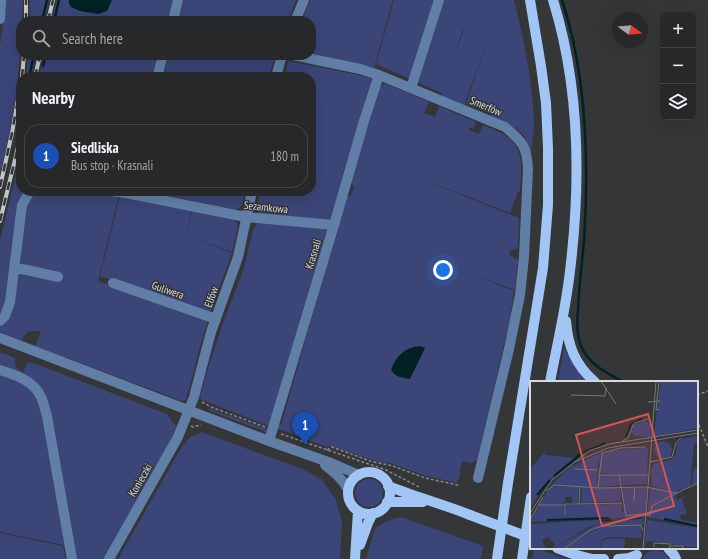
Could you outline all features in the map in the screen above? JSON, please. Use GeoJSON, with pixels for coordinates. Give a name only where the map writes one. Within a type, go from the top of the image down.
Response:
{"type":"FeatureCollection","features":[{"type":"Feature","properties":{"kind":"main road"},"geometry":{"type":"LineString","coordinates":[[497,559],[510,468],[543,268],[548,205],[546,102],[530,0]]}},
{"type":"Feature","properties":{"kind":"main road"},"geometry":{"type":"LineString","coordinates":[[550,381],[570,272],[575,218],[577,153],[573,100],[568,62],[560,24],[552,0]]}},
{"type":"Feature","properties":{"kind":"main road"},"geometry":{"type":"LineString","coordinates":[[566,298],[567,335],[573,353],[580,367],[594,381]]}},
{"type":"Feature","properties":{"kind":"main road"},"geometry":{"type":"LineString","coordinates":[[372,472],[378,474],[383,478],[388,486],[390,496],[388,502],[379,511],[365,513],[358,511],[351,503],[348,490],[350,484],[359,475],[372,472]]}},
{"type":"Feature","properties":{"kind":"main road"},"geometry":{"type":"LineString","coordinates":[[388,486],[530,538]]}},
{"type":"Feature","properties":{"kind":"main road"},"geometry":{"type":"LineString","coordinates":[[388,502],[433,502]]}},
{"type":"Feature","properties":{"kind":"main road"},"geometry":{"type":"LineString","coordinates":[[522,559],[530,504]]}},
{"type":"Feature","properties":{"kind":"main road"},"geometry":{"type":"LineString","coordinates":[[355,557],[358,511]]}},
{"type":"Feature","properties":{"kind":"main road"},"geometry":{"type":"LineString","coordinates":[[355,557],[372,513]]}},
{"type":"Feature","properties":{"kind":"main road"},"geometry":{"type":"LineString","coordinates":[[560,549],[591,559],[604,559]]}},
{"type":"Feature","properties":{"kind":"main road"},"geometry":{"type":"LineString","coordinates":[[618,559],[629,558],[639,554]]}},
{"type":"Feature","properties":{"kind":"street"},"geometry":{"type":"LineString","coordinates":[[0,19],[1,0]]}},
{"type":"Feature","properties":{"kind":"street"},"geometry":{"type":"LineString","coordinates":[[173,16],[178,0]]}},
{"type":"Feature","properties":{"kind":"street"},"geometry":{"type":"LineString","coordinates":[[297,16],[304,0]]}},
{"type":"Feature","properties":{"kind":"street"},"geometry":{"type":"LineString","coordinates":[[411,88],[440,0]]}},
{"type":"Feature","properties":{"kind":"street"},"geometry":{"type":"LineString","coordinates":[[158,72],[162,60]]}},
{"type":"Feature","properties":{"kind":"street"},"geometry":{"type":"LineString","coordinates":[[277,72],[281,60]]}},
{"type":"Feature","properties":{"kind":"street","name":"Smerfów"},"geometry":{"type":"LineString","coordinates":[[316,60],[360,69],[380,75],[505,127],[525,148],[528,157],[528,169],[524,258],[520,295],[511,342],[478,478]]}},
{"type":"Feature","properties":{"kind":"street","name":"Krasnali"},"geometry":{"type":"LineString","coordinates":[[269,441],[366,116],[380,75]]}},
{"type":"Feature","properties":{"kind":"street"},"geometry":{"type":"LineString","coordinates":[[0,321],[5,316],[10,302],[22,205],[27,196]]}},
{"type":"Feature","properties":{"kind":"street","name":"Sezamkowa"},"geometry":{"type":"LineString","coordinates":[[145,196],[246,217],[334,225]]}},
{"type":"Feature","properties":{"kind":"street","name":"Elfów"},"geometry":{"type":"LineString","coordinates":[[189,410],[194,397],[207,347],[238,257],[251,196]]}},
{"type":"Feature","properties":{"kind":"street"},"geometry":{"type":"LineString","coordinates":[[14,268],[58,277]]}},
{"type":"Feature","properties":{"kind":"street","name":"Guliwera"},"geometry":{"type":"LineString","coordinates":[[113,283],[216,319]]}},
{"type":"Feature","properties":{"kind":"street"},"geometry":{"type":"LineString","coordinates":[[0,338],[269,441],[331,463],[359,475]]}},
{"type":"Feature","properties":{"kind":"street"},"geometry":{"type":"LineString","coordinates":[[0,370],[13,374],[33,385],[41,396],[49,423],[72,559]]}},
{"type":"Feature","properties":{"kind":"street","name":"Konieczki"},"geometry":{"type":"LineString","coordinates":[[109,559],[178,437],[189,410]]}},
{"type":"Feature","properties":{"kind":"street"},"geometry":{"type":"LineString","coordinates":[[317,458],[346,484],[348,490]]}},
{"type":"Feature","properties":{"kind":"path"},"geometry":{"type":"LineString","coordinates":[[698,395],[708,391]]}},
{"type":"Feature","properties":{"kind":"path"},"geometry":{"type":"LineString","coordinates":[[199,399],[201,402],[208,405]]}},
{"type":"Feature","properties":{"kind":"path"},"geometry":{"type":"LineString","coordinates":[[698,422],[708,446]]}},
{"type":"Feature","properties":{"kind":"path"},"geometry":{"type":"LineString","coordinates":[[188,425],[200,425]]}},
{"type":"Feature","properties":{"kind":"path"},"geometry":{"type":"LineString","coordinates":[[424,489],[386,470],[327,450],[332,448],[370,461],[393,466],[424,478],[458,485]]}},
{"type":"Feature","properties":{"kind":"shaded area"},"geometry":{"type":"Polygon","coordinates":[[[4,0],[23,0],[22,16],[16,16],[16,60],[20,60],[19,72],[16,72],[16,92],[9,136],[0,174],[0,45],[5,9],[4,0]]]}},
{"type":"Feature","properties":{"kind":"shaded area"},"geometry":{"type":"Polygon","coordinates":[[[30,0],[49,0],[45,16],[29,16],[30,0]]]}},
{"type":"Feature","properties":{"kind":"shaded area"},"geometry":{"type":"Polygon","coordinates":[[[57,0],[69,0],[72,7],[81,11],[91,12],[107,11],[112,0],[176,0],[171,16],[53,16],[57,0]]]}},
{"type":"Feature","properties":{"kind":"shaded area"},"geometry":{"type":"Polygon","coordinates":[[[69,0],[112,0],[107,11],[98,14],[80,11],[71,7],[69,0]]]}},
{"type":"Feature","properties":{"kind":"shaded area"},"geometry":{"type":"Polygon","coordinates":[[[184,0],[296,0],[290,16],[179,16],[184,0]]]}},
{"type":"Feature","properties":{"kind":"shaded area"},"geometry":{"type":"Polygon","coordinates":[[[310,0],[393,0],[374,68],[316,54],[316,16],[304,16],[310,0]]]}},
{"type":"Feature","properties":{"kind":"shaded area"},"geometry":{"type":"Polygon","coordinates":[[[394,0],[436,0],[410,79],[376,64],[394,0]]]}},
{"type":"Feature","properties":{"kind":"shaded area"},"geometry":{"type":"Polygon","coordinates":[[[444,0],[514,0],[524,44],[531,89],[534,120],[531,154],[526,140],[518,130],[490,117],[491,114],[466,104],[488,39],[464,106],[441,96],[442,93],[417,82],[438,17],[444,0]],[[438,17],[463,29],[452,63],[464,29],[438,17]]]}},
{"type":"Feature","properties":{"kind":"shaded area"},"geometry":{"type":"Polygon","coordinates":[[[28,60],[35,60],[32,72],[26,72],[28,60]]]}},
{"type":"Feature","properties":{"kind":"shaded area"},"geometry":{"type":"Polygon","coordinates":[[[43,60],[156,60],[152,72],[40,72],[43,60]]]}},
{"type":"Feature","properties":{"kind":"shaded area"},"geometry":{"type":"Polygon","coordinates":[[[168,60],[274,60],[270,72],[164,72],[168,60]]]}},
{"type":"Feature","properties":{"kind":"shaded area"},"geometry":{"type":"Polygon","coordinates":[[[288,61],[373,78],[331,221],[260,215],[257,207],[260,196],[316,196],[316,72],[286,72],[288,61]]]}},
{"type":"Feature","properties":{"kind":"shaded area"},"geometry":{"type":"Polygon","coordinates":[[[384,84],[429,102],[424,113],[435,117],[439,106],[476,122],[473,129],[469,127],[469,130],[479,134],[483,125],[503,134],[516,145],[519,152],[521,167],[520,192],[518,192],[510,213],[409,174],[519,218],[518,248],[511,250],[509,255],[518,260],[515,290],[477,276],[514,291],[509,324],[477,460],[472,463],[462,461],[457,483],[426,476],[388,462],[376,461],[330,446],[327,447],[276,428],[277,424],[281,425],[346,197],[352,194],[354,187],[350,180],[380,86],[384,84]]]}},
{"type":"Feature","properties":{"kind":"shaded area"},"geometry":{"type":"Polygon","coordinates":[[[16,174],[16,196],[119,196],[98,281],[208,320],[186,397],[188,398],[179,400],[35,346],[41,332],[29,332],[25,335],[22,341],[0,332],[0,240],[16,174]]]}},
{"type":"Feature","properties":{"kind":"shaded area"},"geometry":{"type":"Polygon","coordinates":[[[120,196],[192,210],[186,233],[193,210],[233,219],[236,222],[238,226],[232,252],[185,235],[232,253],[210,313],[100,276],[120,196]]]}},
{"type":"Feature","properties":{"kind":"shaded area"},"geometry":{"type":"Polygon","coordinates":[[[171,196],[244,196],[242,205],[237,210],[171,196]]]}},
{"type":"Feature","properties":{"kind":"shaded area"},"geometry":{"type":"Polygon","coordinates":[[[258,222],[328,228],[271,427],[202,400],[200,397],[222,326],[244,268],[253,230],[258,222]]]}},
{"type":"Feature","properties":{"kind":"shaded area"},"geometry":{"type":"Polygon","coordinates":[[[420,346],[425,348],[410,379],[399,377],[391,370],[396,360],[402,353],[410,348],[420,346]]]}},
{"type":"Feature","properties":{"kind":"shaded area"},"geometry":{"type":"Polygon","coordinates":[[[564,347],[574,366],[587,381],[558,381],[564,347]]]}},
{"type":"Feature","properties":{"kind":"shaded area"},"geometry":{"type":"Polygon","coordinates":[[[0,352],[15,358],[16,366],[23,372],[28,362],[36,364],[167,414],[174,424],[178,426],[105,559],[67,559],[64,545],[0,532],[0,352]]]}},
{"type":"Feature","properties":{"kind":"shaded area"},"geometry":{"type":"Polygon","coordinates":[[[209,409],[269,430],[266,432],[208,410],[209,409]]]}},
{"type":"Feature","properties":{"kind":"shaded area"},"geometry":{"type":"Polygon","coordinates":[[[202,432],[305,470],[322,480],[336,500],[342,522],[340,559],[118,559],[180,450],[190,437],[202,432]]]}},
{"type":"Feature","properties":{"kind":"shaded area"},"geometry":{"type":"Polygon","coordinates":[[[369,479],[375,480],[379,483],[382,487],[382,499],[379,503],[375,506],[369,507],[363,506],[359,503],[356,499],[355,493],[356,487],[359,483],[363,480],[369,479]]]}},
{"type":"Feature","properties":{"kind":"shaded area"},"geometry":{"type":"Polygon","coordinates":[[[401,517],[483,546],[481,559],[366,559],[375,528],[387,521],[401,517]]]}},
{"type":"Feature","properties":{"kind":"shaded area"},"geometry":{"type":"Polygon","coordinates":[[[0,533],[63,546],[66,559],[0,559],[0,533]]]}},
{"type":"Feature","properties":{"kind":"shaded area"},"geometry":{"type":"Polygon","coordinates":[[[534,549],[539,549],[566,559],[532,559],[534,549]]]}},
{"type":"Feature","properties":{"kind":"shaded area"},"geometry":{"type":"Polygon","coordinates":[[[656,550],[665,553],[669,559],[642,559],[648,552],[656,550]]]}},
{"type":"Feature","properties":{"kind":"waterway"},"geometry":{"type":"LineString","coordinates":[[43,16],[47,0]]}},
{"type":"Feature","properties":{"kind":"waterway"},"geometry":{"type":"LineString","coordinates":[[55,16],[59,0]]}},
{"type":"Feature","properties":{"kind":"waterway"},"geometry":{"type":"LineString","coordinates":[[562,0],[577,58],[586,150],[586,210],[578,314],[579,338],[584,352],[593,363],[605,372],[622,381]]}},
{"type":"Feature","properties":{"kind":"waterway"},"geometry":{"type":"LineString","coordinates":[[30,72],[33,60]]}},
{"type":"Feature","properties":{"kind":"waterway"},"geometry":{"type":"LineString","coordinates":[[43,66],[45,60]]}},
{"type":"Feature","properties":{"kind":"railway"},"geometry":{"type":"LineString","coordinates":[[26,0],[26,16]]}},
{"type":"Feature","properties":{"kind":"railway"},"geometry":{"type":"LineString","coordinates":[[49,16],[53,0]]}},
{"type":"Feature","properties":{"kind":"railway"},"geometry":{"type":"LineString","coordinates":[[22,72],[24,60]]}},
{"type":"Feature","properties":{"kind":"railway"},"geometry":{"type":"LineString","coordinates":[[36,72],[39,60]]}},
{"type":"Feature","properties":{"kind":"railway"},"geometry":{"type":"LineString","coordinates":[[0,187],[16,110]]}},
{"type":"Feature","properties":{"kind":"railway"},"geometry":{"type":"LineString","coordinates":[[0,221],[16,155]]}},
{"type":"Feature","properties":{"kind":"place","name":"Siedliska"},"geometry":{"type":"Point","coordinates":[305,445]}}]}
